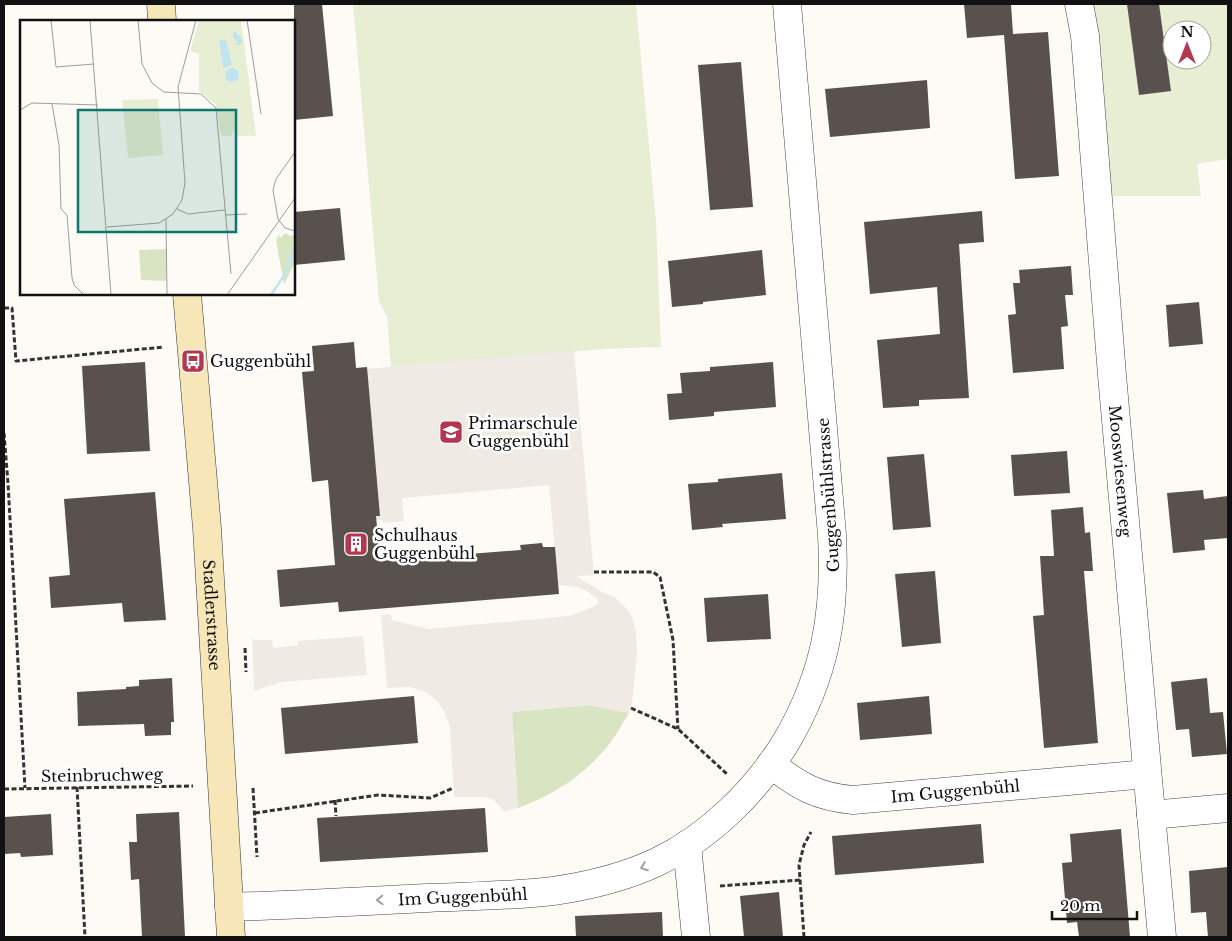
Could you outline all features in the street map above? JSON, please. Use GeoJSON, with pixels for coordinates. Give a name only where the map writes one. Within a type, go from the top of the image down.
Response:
{"type":"FeatureCollection","features":[{"type":"Feature","properties":{"kind":"main road"},"geometry":{"type":"LineString","coordinates":[[161,4],[162,20]]}},
{"type":"Feature","properties":{"kind":"main road","name":"Stadlerstrasse"},"geometry":{"type":"LineString","coordinates":[[187,295],[207,528],[231,937]]}},
{"type":"Feature","properties":{"kind":"street","name":"Guggenbühlstrasse"},"geometry":{"type":"LineString","coordinates":[[687,844],[726,814],[751,789],[771,764],[803,710],[818,672],[829,626],[834,581],[832,525],[787,4]]}},
{"type":"Feature","properties":{"kind":"street","name":"Mooswiesenweg"},"geometry":{"type":"LineString","coordinates":[[1079,4],[1085,36],[1162,937]]}},
{"type":"Feature","properties":{"kind":"street","name":"Im Guggenbühl"},"geometry":{"type":"LineString","coordinates":[[771,764],[791,780],[809,790],[832,798],[853,800],[1148,774]]}},
{"type":"Feature","properties":{"kind":"street"},"geometry":{"type":"LineString","coordinates":[[1151,815],[1228,808]]}},
{"type":"Feature","properties":{"kind":"street","name":"Im Guggenbühl"},"geometry":{"type":"LineString","coordinates":[[229,907],[553,891],[581,886],[632,871],[656,862],[687,844]]}},
{"type":"Feature","properties":{"kind":"street"},"geometry":{"type":"LineString","coordinates":[[687,844],[696,937]]}},
{"type":"Feature","properties":{"kind":"path"},"geometry":{"type":"LineString","coordinates":[[4,308],[12,308],[16,361],[168,347]]}},
{"type":"Feature","properties":{"kind":"path"},"geometry":{"type":"LineString","coordinates":[[4,433],[25,788]]}},
{"type":"Feature","properties":{"kind":"path"},"geometry":{"type":"LineString","coordinates":[[594,572],[653,572],[660,577],[673,640],[678,729]]}},
{"type":"Feature","properties":{"kind":"path"},"geometry":{"type":"LineString","coordinates":[[246,665],[253,665]]}},
{"type":"Feature","properties":{"kind":"path"},"geometry":{"type":"LineString","coordinates":[[631,708],[678,729],[728,774]]}},
{"type":"Feature","properties":{"kind":"path","name":"Steinbruchweg"},"geometry":{"type":"LineString","coordinates":[[4,789],[201,786]]}},
{"type":"Feature","properties":{"kind":"path"},"geometry":{"type":"LineString","coordinates":[[76,787],[85,937]]}},
{"type":"Feature","properties":{"kind":"path"},"geometry":{"type":"LineString","coordinates":[[255,813],[378,795],[430,798],[453,788]]}},
{"type":"Feature","properties":{"kind":"path"},"geometry":{"type":"LineString","coordinates":[[335,800],[336,816]]}},
{"type":"Feature","properties":{"kind":"path"},"geometry":{"type":"LineString","coordinates":[[804,937],[799,865],[810,832]]}},
{"type":"Feature","properties":{"kind":"path"},"geometry":{"type":"LineString","coordinates":[[714,887],[800,880]]}},
{"type":"Feature","properties":{"kind":"green space"},"geometry":{"type":"Polygon","coordinates":[[[353,4],[636,4],[656,222],[661,347],[604,349],[391,367],[387,317],[379,301],[353,4]]]}},
{"type":"Feature","properties":{"kind":"green space"},"geometry":{"type":"Polygon","coordinates":[[[1092,4],[1228,4],[1228,159],[1197,164],[1201,196],[1111,196],[1092,4]]]}},
{"type":"Feature","properties":{"kind":"green space"},"geometry":{"type":"Polygon","coordinates":[[[589,705],[629,713],[609,744],[587,768],[555,791],[518,808],[512,712],[589,705]]]}},
{"type":"Feature","properties":{"kind":"shaded area"},"geometry":{"type":"Polygon","coordinates":[[[574,351],[594,575],[576,576],[602,592],[615,597],[632,617],[636,631],[637,654],[632,704],[629,713],[589,705],[512,712],[518,808],[504,812],[493,799],[454,797],[450,727],[444,711],[436,700],[425,692],[411,687],[387,688],[381,615],[391,614],[392,620],[428,629],[570,616],[595,606],[598,603],[598,599],[577,587],[558,585],[549,485],[402,498],[404,521],[383,523],[383,520],[376,520],[376,516],[379,516],[367,369],[574,351]]]}},
{"type":"Feature","properties":{"kind":"shaded area"},"geometry":{"type":"Polygon","coordinates":[[[363,636],[367,675],[281,682],[254,691],[252,637],[254,640],[272,640],[273,648],[298,645],[298,641],[363,636]]]}},
{"type":"Feature","properties":{"kind":"building"},"geometry":{"type":"Polygon","coordinates":[[[294,4],[322,4],[333,116],[295,120],[294,4]]]}},
{"type":"Feature","properties":{"kind":"building"},"geometry":{"type":"Polygon","coordinates":[[[964,4],[1011,4],[1013,34],[1048,32],[1059,176],[1015,179],[1004,35],[967,38],[964,4]]]}},
{"type":"Feature","properties":{"kind":"building"},"geometry":{"type":"Polygon","coordinates":[[[1127,4],[1159,4],[1162,26],[1162,70],[1168,70],[1171,91],[1139,95],[1127,4]]]}},
{"type":"Feature","properties":{"kind":"building"},"geometry":{"type":"Polygon","coordinates":[[[741,62],[753,207],[710,210],[698,65],[741,62]]]}},
{"type":"Feature","properties":{"kind":"building"},"geometry":{"type":"Polygon","coordinates":[[[927,80],[930,128],[830,137],[825,89],[927,80]]]}},
{"type":"Feature","properties":{"kind":"building"},"geometry":{"type":"Polygon","coordinates":[[[340,208],[345,260],[295,265],[295,212],[340,208]]]}},
{"type":"Feature","properties":{"kind":"building"},"geometry":{"type":"Polygon","coordinates":[[[982,211],[984,242],[959,244],[969,398],[919,400],[919,406],[883,408],[877,340],[940,334],[937,287],[870,294],[864,222],[982,211]]]}},
{"type":"Feature","properties":{"kind":"building"},"geometry":{"type":"Polygon","coordinates":[[[762,250],[766,295],[672,307],[668,261],[762,250]]]}},
{"type":"Feature","properties":{"kind":"building"},"geometry":{"type":"Polygon","coordinates":[[[1071,266],[1073,295],[1065,295],[1068,326],[1061,327],[1064,369],[1013,373],[1008,315],[1016,314],[1013,283],[1020,283],[1019,270],[1071,266]]]}},
{"type":"Feature","properties":{"kind":"building"},"geometry":{"type":"Polygon","coordinates":[[[1199,302],[1203,344],[1169,347],[1166,305],[1199,302]]]}},
{"type":"Feature","properties":{"kind":"building","name":"Schulhaus Guggenbühl"},"geometry":{"type":"Polygon","coordinates":[[[354,342],[356,368],[367,367],[380,516],[376,516],[380,561],[521,550],[520,545],[542,543],[543,547],[555,547],[559,594],[339,612],[338,602],[280,607],[277,570],[335,565],[328,480],[312,482],[302,372],[314,371],[312,346],[354,342]]]}},
{"type":"Feature","properties":{"kind":"building"},"geometry":{"type":"Polygon","coordinates":[[[145,362],[150,451],[87,454],[82,366],[145,362]]]}},
{"type":"Feature","properties":{"kind":"building"},"geometry":{"type":"Polygon","coordinates":[[[773,362],[776,407],[714,412],[714,416],[669,420],[667,394],[682,393],[680,373],[710,371],[710,367],[773,362]]]}},
{"type":"Feature","properties":{"kind":"building"},"geometry":{"type":"Polygon","coordinates":[[[1067,451],[1070,493],[1014,496],[1011,455],[1067,451]]]}},
{"type":"Feature","properties":{"kind":"building"},"geometry":{"type":"Polygon","coordinates":[[[924,454],[931,527],[893,530],[887,457],[924,454]]]}},
{"type":"Feature","properties":{"kind":"building"},"geometry":{"type":"Polygon","coordinates":[[[782,473],[786,519],[722,524],[723,527],[692,530],[688,484],[718,482],[718,479],[782,473]]]}},
{"type":"Feature","properties":{"kind":"building"},"geometry":{"type":"Polygon","coordinates":[[[1203,490],[1204,499],[1228,496],[1228,538],[1204,540],[1205,550],[1173,553],[1167,493],[1203,490]]]}},
{"type":"Feature","properties":{"kind":"building"},"geometry":{"type":"Polygon","coordinates":[[[155,492],[166,620],[124,622],[122,603],[51,608],[49,577],[70,575],[64,499],[155,492]]]}},
{"type":"Feature","properties":{"kind":"building"},"geometry":{"type":"Polygon","coordinates":[[[1083,507],[1085,533],[1090,532],[1093,571],[1084,571],[1098,743],[1044,748],[1033,616],[1044,615],[1040,556],[1054,556],[1051,510],[1083,507]]]}},
{"type":"Feature","properties":{"kind":"building"},"geometry":{"type":"Polygon","coordinates":[[[935,571],[941,643],[902,647],[895,574],[935,571]]]}},
{"type":"Feature","properties":{"kind":"building"},"geometry":{"type":"Polygon","coordinates":[[[768,594],[771,639],[707,642],[704,598],[768,594]]]}},
{"type":"Feature","properties":{"kind":"building"},"geometry":{"type":"Polygon","coordinates":[[[172,678],[174,722],[171,722],[171,735],[145,736],[144,724],[78,726],[77,692],[126,689],[126,687],[139,686],[139,680],[172,678]]]}},
{"type":"Feature","properties":{"kind":"building"},"geometry":{"type":"Polygon","coordinates":[[[1207,678],[1210,713],[1223,712],[1227,754],[1192,757],[1189,729],[1176,730],[1171,682],[1207,678]]]}},
{"type":"Feature","properties":{"kind":"building"},"geometry":{"type":"Polygon","coordinates":[[[414,696],[418,743],[285,754],[281,708],[414,696]]]}},
{"type":"Feature","properties":{"kind":"building"},"geometry":{"type":"Polygon","coordinates":[[[929,696],[932,734],[860,740],[857,703],[929,696]]]}},
{"type":"Feature","properties":{"kind":"building"},"geometry":{"type":"Polygon","coordinates":[[[485,808],[488,852],[320,862],[317,818],[485,808]]]}},
{"type":"Feature","properties":{"kind":"building"},"geometry":{"type":"Polygon","coordinates":[[[179,812],[185,937],[142,937],[139,879],[131,880],[129,842],[137,842],[136,814],[179,812]]]}},
{"type":"Feature","properties":{"kind":"building"},"geometry":{"type":"Polygon","coordinates":[[[51,814],[53,855],[21,857],[20,853],[4,854],[4,817],[51,814]]]}},
{"type":"Feature","properties":{"kind":"building"},"geometry":{"type":"Polygon","coordinates":[[[981,824],[984,863],[835,875],[832,836],[981,824]]]}},
{"type":"Feature","properties":{"kind":"building"},"geometry":{"type":"Polygon","coordinates":[[[1121,829],[1130,937],[1079,937],[1077,922],[1067,923],[1062,863],[1072,862],[1070,834],[1121,829]]]}},
{"type":"Feature","properties":{"kind":"building"},"geometry":{"type":"Polygon","coordinates":[[[1228,867],[1228,937],[1208,937],[1206,912],[1191,913],[1189,871],[1228,867]]]}},
{"type":"Feature","properties":{"kind":"building"},"geometry":{"type":"Polygon","coordinates":[[[779,892],[783,937],[744,937],[740,896],[779,892]]]}},
{"type":"Feature","properties":{"kind":"building"},"geometry":{"type":"Polygon","coordinates":[[[662,912],[663,937],[576,937],[575,916],[662,912]]]}},
{"type":"Feature","properties":{"kind":"place","name":"Guggenbühl"},"geometry":{"type":"Point","coordinates":[193,361]}},
{"type":"Feature","properties":{"kind":"place","name":"Primarschule Guggenbühl"},"geometry":{"type":"Point","coordinates":[451,432]}},
{"type":"Feature","properties":{"kind":"place","name":"Schulhaus Guggenbühl"},"geometry":{"type":"Point","coordinates":[356,544]}}]}
